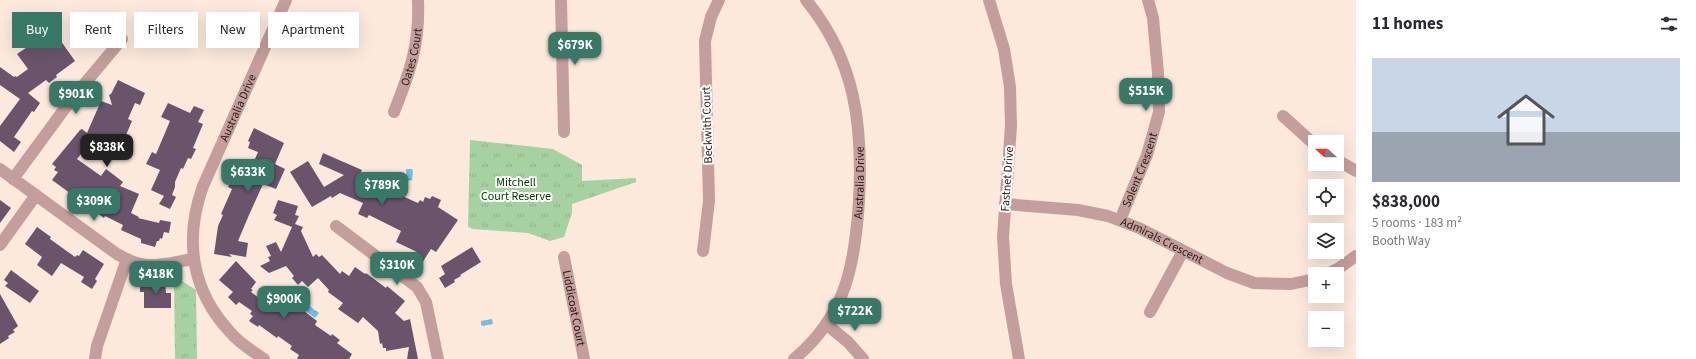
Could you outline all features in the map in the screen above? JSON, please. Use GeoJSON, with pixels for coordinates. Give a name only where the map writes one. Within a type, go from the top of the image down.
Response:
{"type":"FeatureCollection","features":[{"type":"Feature","properties":{"kind":"street","name":"Australia Drive"},"geometry":{"type":"LineString","coordinates":[[264,359],[235,337],[216,315],[200,286],[193,259],[193,223],[202,186],[286,0]]}},
{"type":"Feature","properties":{"kind":"street","name":"Oates Court"},"geometry":{"type":"LineString","coordinates":[[394,112],[409,75],[414,56],[418,35],[418,0]]}},
{"type":"Feature","properties":{"kind":"street"},"geometry":{"type":"LineString","coordinates":[[561,0],[564,132]]}},
{"type":"Feature","properties":{"kind":"street","name":"Beckwith Court"},"geometry":{"type":"LineString","coordinates":[[703,251],[709,201],[705,41],[711,16],[719,0]]}},
{"type":"Feature","properties":{"kind":"street","name":"Australia Drive"},"geometry":{"type":"LineString","coordinates":[[794,359],[810,344],[826,324],[845,287],[854,256],[858,219],[860,145],[857,110],[847,74],[825,28],[806,0]]}},
{"type":"Feature","properties":{"kind":"street","name":"Fastnet Drive"},"geometry":{"type":"LineString","coordinates":[[989,0],[1004,49],[1010,87],[1011,126],[1004,204],[1003,237],[1006,284],[1019,359]]}},
{"type":"Feature","properties":{"kind":"street","name":"Solent Crescent"},"geometry":{"type":"LineString","coordinates":[[1120,220],[1147,155],[1159,112],[1158,73],[1153,18],[1148,0]]}},
{"type":"Feature","properties":{"kind":"street"},"geometry":{"type":"LineString","coordinates":[[13,179],[71,100],[114,48]]}},
{"type":"Feature","properties":{"kind":"street"},"geometry":{"type":"LineString","coordinates":[[1283,116],[1308,139]]}},
{"type":"Feature","properties":{"kind":"street"},"geometry":{"type":"LineString","coordinates":[[1344,164],[1356,171]]}},
{"type":"Feature","properties":{"kind":"street"},"geometry":{"type":"LineString","coordinates":[[0,169],[127,259],[140,265],[156,266],[193,259]]}},
{"type":"Feature","properties":{"kind":"street"},"geometry":{"type":"LineString","coordinates":[[0,245],[36,195]]}},
{"type":"Feature","properties":{"kind":"street","name":"Admirals Crescent"},"geometry":{"type":"LineString","coordinates":[[1004,204],[1078,210],[1120,220],[1227,274],[1254,283],[1291,284],[1308,280]]}},
{"type":"Feature","properties":{"kind":"street"},"geometry":{"type":"LineString","coordinates":[[336,226],[417,287],[426,302],[438,359]]}},
{"type":"Feature","properties":{"kind":"street"},"geometry":{"type":"LineString","coordinates":[[1150,312],[1183,251]]}},
{"type":"Feature","properties":{"kind":"street"},"geometry":{"type":"LineString","coordinates":[[1340,267],[1356,256]]}},
{"type":"Feature","properties":{"kind":"street","name":"Liddicoat Court"},"geometry":{"type":"LineString","coordinates":[[564,257],[584,359]]}},
{"type":"Feature","properties":{"kind":"street"},"geometry":{"type":"LineString","coordinates":[[95,359],[96,346],[127,259]]}},
{"type":"Feature","properties":{"kind":"street"},"geometry":{"type":"LineString","coordinates":[[826,324],[848,342],[863,359]]}},
{"type":"Feature","properties":{"kind":"green space","name":"Mitchell Court Reserve"},"geometry":{"type":"Polygon","coordinates":[[[470,140],[553,149],[582,165],[582,181],[636,178],[636,182],[572,204],[572,213],[564,237],[550,241],[528,233],[473,229],[468,227],[470,140]]]}},
{"type":"Feature","properties":{"kind":"green space"},"geometry":{"type":"Polygon","coordinates":[[[174,276],[196,290],[197,359],[175,359],[174,276]]]}},
{"type":"Feature","properties":{"kind":"water"},"geometry":{"type":"Polygon","coordinates":[[[406,169],[412,169],[412,180],[407,181],[406,169]]]}},
{"type":"Feature","properties":{"kind":"water"},"geometry":{"type":"Polygon","coordinates":[[[308,305],[319,313],[315,318],[304,310],[308,305]]]}},
{"type":"Feature","properties":{"kind":"water"},"geometry":{"type":"Polygon","coordinates":[[[492,319],[493,324],[481,325],[481,321],[492,319]]]}},
{"type":"Feature","properties":{"kind":"building"},"geometry":{"type":"Polygon","coordinates":[[[62,43],[75,61],[56,75],[57,77],[49,83],[46,80],[28,93],[40,103],[34,112],[32,111],[14,137],[21,142],[14,152],[0,141],[0,126],[20,99],[0,85],[0,67],[14,77],[17,77],[28,69],[17,54],[26,48],[62,48],[62,43]]]}},
{"type":"Feature","properties":{"kind":"building"},"geometry":{"type":"Polygon","coordinates":[[[118,80],[145,93],[140,105],[135,103],[128,119],[132,121],[126,135],[107,159],[89,144],[77,159],[101,176],[106,169],[123,182],[120,186],[139,194],[131,213],[139,217],[138,218],[159,223],[160,220],[171,222],[169,233],[164,232],[162,239],[160,238],[159,241],[157,241],[155,247],[141,243],[141,239],[121,230],[123,225],[105,216],[104,218],[52,180],[58,172],[54,170],[56,167],[52,164],[80,130],[82,129],[87,133],[101,101],[112,105],[109,95],[111,94],[118,80]]]}},
{"type":"Feature","properties":{"kind":"building"},"geometry":{"type":"Polygon","coordinates":[[[168,103],[190,113],[194,106],[204,110],[198,122],[203,124],[193,148],[196,149],[191,159],[188,158],[183,169],[181,168],[175,182],[172,195],[176,197],[170,209],[159,204],[164,196],[151,190],[160,170],[146,164],[152,152],[156,154],[170,121],[161,117],[168,103]]]}},
{"type":"Feature","properties":{"kind":"building"},"geometry":{"type":"Polygon","coordinates":[[[254,128],[284,143],[275,164],[285,169],[276,189],[263,184],[249,215],[238,241],[248,243],[246,257],[229,254],[232,257],[214,254],[218,226],[223,215],[221,214],[232,189],[228,187],[235,173],[233,172],[237,162],[251,168],[258,152],[248,148],[250,142],[248,141],[254,128]]]}},
{"type":"Feature","properties":{"kind":"building"},"geometry":{"type":"Polygon","coordinates":[[[323,153],[362,170],[357,182],[375,189],[378,182],[381,184],[382,181],[393,186],[391,191],[418,203],[420,200],[423,202],[425,197],[430,199],[432,196],[441,200],[438,207],[458,220],[436,252],[431,249],[422,263],[413,257],[417,252],[396,242],[401,231],[369,215],[367,218],[358,214],[363,203],[340,193],[332,198],[331,196],[312,207],[290,172],[308,161],[324,187],[344,175],[319,164],[323,153]]]}},
{"type":"Feature","properties":{"kind":"building"},"geometry":{"type":"Polygon","coordinates":[[[0,200],[11,208],[0,223],[0,200]]]}},
{"type":"Feature","properties":{"kind":"building"},"geometry":{"type":"Polygon","coordinates":[[[278,200],[298,206],[295,215],[299,216],[295,224],[303,227],[301,231],[313,257],[316,254],[319,257],[322,255],[340,274],[342,271],[349,276],[355,267],[365,274],[366,273],[386,288],[387,286],[405,301],[395,313],[404,321],[410,319],[418,359],[407,359],[409,347],[386,351],[386,348],[383,348],[382,343],[380,344],[378,331],[363,317],[358,323],[338,309],[343,303],[328,292],[329,290],[318,278],[308,287],[302,281],[298,285],[292,278],[294,276],[286,266],[269,273],[260,266],[270,261],[268,257],[271,256],[266,246],[276,242],[281,252],[292,227],[274,220],[277,215],[273,213],[278,200]]]}},
{"type":"Feature","properties":{"kind":"building"},"geometry":{"type":"Polygon","coordinates":[[[37,227],[51,237],[50,239],[75,257],[77,255],[79,256],[83,250],[104,264],[95,279],[97,281],[92,289],[81,282],[84,277],[61,263],[52,276],[37,265],[42,257],[25,244],[37,227]]]}},
{"type":"Feature","properties":{"kind":"building"},"geometry":{"type":"Polygon","coordinates":[[[472,247],[481,262],[460,275],[461,276],[454,280],[455,282],[445,288],[439,278],[445,274],[441,266],[472,247]]]}},
{"type":"Feature","properties":{"kind":"building"},"geometry":{"type":"Polygon","coordinates":[[[236,261],[256,282],[251,289],[253,290],[251,292],[277,311],[287,297],[317,321],[315,325],[331,336],[332,334],[340,340],[337,343],[352,354],[349,359],[297,359],[299,355],[290,349],[292,346],[278,336],[277,338],[259,325],[258,327],[249,321],[253,316],[250,314],[252,311],[239,302],[236,305],[228,297],[233,292],[219,280],[236,261]]]}},
{"type":"Feature","properties":{"kind":"building"},"geometry":{"type":"Polygon","coordinates":[[[11,270],[39,291],[30,303],[5,286],[8,283],[4,280],[11,270]]]}},
{"type":"Feature","properties":{"kind":"building"},"geometry":{"type":"Polygon","coordinates":[[[165,281],[166,293],[171,293],[171,308],[144,308],[144,292],[140,292],[140,282],[165,281]]]}},
{"type":"Feature","properties":{"kind":"building"},"geometry":{"type":"Polygon","coordinates":[[[0,294],[18,326],[13,330],[15,332],[8,336],[9,338],[0,344],[0,294]]]}}]}
